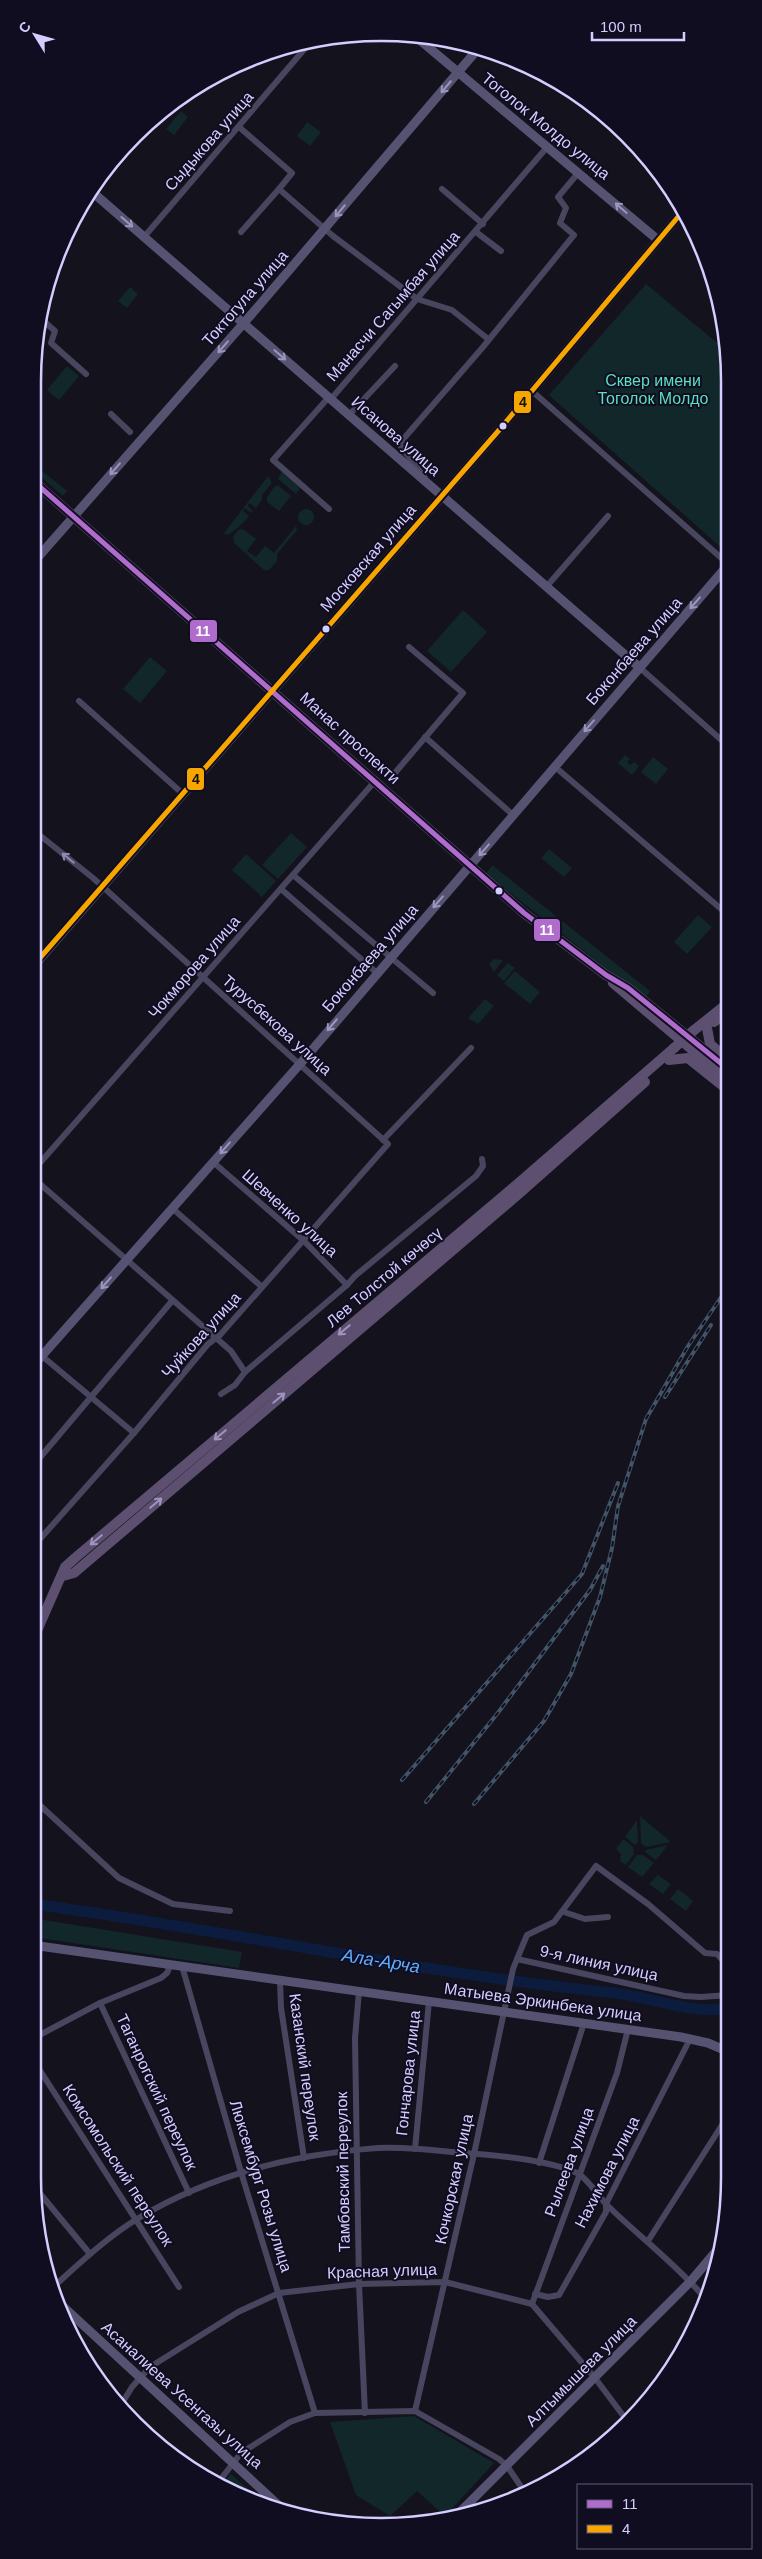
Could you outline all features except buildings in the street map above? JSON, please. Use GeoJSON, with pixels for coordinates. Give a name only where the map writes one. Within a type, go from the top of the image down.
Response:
{"type":"FeatureCollection","features":[{"type":"Feature","properties":{"kind":"main road","name":"Тоголок Молдо улица"},"geometry":{"type":"LineString","coordinates":[[424,44],[658,240]]}},
{"type":"Feature","properties":{"kind":"main road","name":"Токтогула улица"},"geometry":{"type":"LineString","coordinates":[[41,553],[325,229],[473,54]]}},
{"type":"Feature","properties":{"kind":"main road","name":"Исанова улица"},"geometry":{"type":"LineString","coordinates":[[97,196],[639,667]]}},
{"type":"Feature","properties":{"kind":"main road","name":"Московская улица"},"geometry":{"type":"LineString","coordinates":[[41,958],[532,391],[678,217]]}},
{"type":"Feature","properties":{"kind":"main road","name":"Манас проспекти"},"geometry":{"type":"LineString","coordinates":[[41,488],[376,780],[524,913],[606,975]]}},
{"type":"Feature","properties":{"kind":"main road","name":"Боконбаева улица"},"geometry":{"type":"LineString","coordinates":[[42,1356],[300,1064],[721,571]]}},
{"type":"Feature","properties":{"kind":"main road"},"geometry":{"type":"LineString","coordinates":[[606,975],[628,988],[721,1063]]}},
{"type":"Feature","properties":{"kind":"main road"},"geometry":{"type":"LineString","coordinates":[[606,975],[623,994],[721,1074]]}},
{"type":"Feature","properties":{"kind":"main road","name":"Лев Толстой көчөсү"},"geometry":{"type":"LineString","coordinates":[[41,1623],[63,1576],[65,1567],[676,1050],[721,1010]]}},
{"type":"Feature","properties":{"kind":"main road","name":"Лев Толстой көчөсү"},"geometry":{"type":"LineString","coordinates":[[696,1033],[707,1028],[721,1017]]}},
{"type":"Feature","properties":{"kind":"main road"},"geometry":{"type":"LineString","coordinates":[[707,1028],[710,1044],[721,1054]]}},
{"type":"Feature","properties":{"kind":"main road","name":"Лев Толстой көчөсү"},"geometry":{"type":"LineString","coordinates":[[63,1576],[74,1573],[521,1192],[669,1060],[676,1050]]}},
{"type":"Feature","properties":{"kind":"main road"},"geometry":{"type":"LineString","coordinates":[[669,1060],[688,1058],[721,1084]]}},
{"type":"Feature","properties":{"kind":"main road","name":"Матыева Эркинбека улица"},"geometry":{"type":"LineString","coordinates":[[41,1946],[690,2038],[721,2049]]}},
{"type":"Feature","properties":{"kind":"main road","name":"Алтымышева улица"},"geometry":{"type":"LineString","coordinates":[[465,2507],[595,2378],[711,2258]]}},
{"type":"Feature","properties":{"kind":"main road","name":"Асаналиева Усенгазы улица"},"geometry":{"type":"LineString","coordinates":[[69,2312],[273,2500]]}},
{"type":"Feature","properties":{"kind":"street","name":"Сыдыкова улица"},"geometry":{"type":"LineString","coordinates":[[144,237],[303,51]]}},
{"type":"Feature","properties":{"kind":"street"},"geometry":{"type":"LineString","coordinates":[[239,127],[292,173],[241,232]]}},
{"type":"Feature","properties":{"kind":"street","name":"Манасчи Сагымбая улица"},"geometry":{"type":"LineString","coordinates":[[329,510],[273,460],[476,232],[548,146]]}},
{"type":"Feature","properties":{"kind":"street"},"geometry":{"type":"LineString","coordinates":[[432,486],[399,444],[574,235],[560,224],[566,208],[558,196],[579,172]]}},
{"type":"Feature","properties":{"kind":"street","name":"Манасчи Сагымбая улица"},"geometry":{"type":"LineString","coordinates":[[442,188],[483,224]]}},
{"type":"Feature","properties":{"kind":"street"},"geometry":{"type":"LineString","coordinates":[[278,189],[325,229],[417,299],[452,310],[488,339]]}},
{"type":"Feature","properties":{"kind":"street","name":"Манасчи Сагымбая улица"},"geometry":{"type":"LineString","coordinates":[[476,232],[500,251]]}},
{"type":"Feature","properties":{"kind":"street"},"geometry":{"type":"LineString","coordinates":[[46,324],[55,331],[51,343],[86,374]]}},
{"type":"Feature","properties":{"kind":"street"},"geometry":{"type":"LineString","coordinates":[[349,415],[395,366]]}},
{"type":"Feature","properties":{"kind":"street"},"geometry":{"type":"LineString","coordinates":[[532,391],[721,559]]}},
{"type":"Feature","properties":{"kind":"street"},"geometry":{"type":"LineString","coordinates":[[111,414],[130,432]]}},
{"type":"Feature","properties":{"kind":"street"},"geometry":{"type":"LineString","coordinates":[[547,586],[608,516]]}},
{"type":"Feature","properties":{"kind":"street"},"geometry":{"type":"LineString","coordinates":[[394,774],[463,693],[409,647]]}},
{"type":"Feature","properties":{"kind":"street","name":"Исанова улица"},"geometry":{"type":"LineString","coordinates":[[639,667],[721,740]]}},
{"type":"Feature","properties":{"kind":"street"},"geometry":{"type":"LineString","coordinates":[[79,701],[183,794]]}},
{"type":"Feature","properties":{"kind":"street"},"geometry":{"type":"LineString","coordinates":[[425,737],[513,815]]}},
{"type":"Feature","properties":{"kind":"street"},"geometry":{"type":"LineString","coordinates":[[554,766],[721,908]]}},
{"type":"Feature","properties":{"kind":"street","name":"Чокморова улица"},"geometry":{"type":"LineString","coordinates":[[41,1162],[376,780]]}},
{"type":"Feature","properties":{"kind":"street","name":"Турусбекова улица"},"geometry":{"type":"LineString","coordinates":[[41,836],[103,887],[386,1142]]}},
{"type":"Feature","properties":{"kind":"street"},"geometry":{"type":"LineString","coordinates":[[293,875],[433,993]]}},
{"type":"Feature","properties":{"kind":"street"},"geometry":{"type":"LineString","coordinates":[[281,890],[377,973]]}},
{"type":"Feature","properties":{"kind":"street","name":"Чуйкова улица"},"geometry":{"type":"LineString","coordinates":[[41,1538],[134,1433],[214,1338],[304,1241],[386,1142],[471,1048]]}},
{"type":"Feature","properties":{"kind":"street"},"geometry":{"type":"LineString","coordinates":[[221,1394],[235,1385],[245,1372],[347,1285],[355,1276],[476,1176],[483,1166],[482,1159]]}},
{"type":"Feature","properties":{"kind":"street","name":"Шевченко улица"},"geometry":{"type":"LineString","coordinates":[[213,1162],[304,1241],[347,1285]]}},
{"type":"Feature","properties":{"kind":"street"},"geometry":{"type":"LineString","coordinates":[[41,1185],[231,1352],[245,1372]]}},
{"type":"Feature","properties":{"kind":"street"},"geometry":{"type":"LineString","coordinates":[[172,1208],[262,1287]]}},
{"type":"Feature","properties":{"kind":"street"},"geometry":{"type":"LineString","coordinates":[[41,1456],[172,1301]]}},
{"type":"Feature","properties":{"kind":"street"},"geometry":{"type":"LineString","coordinates":[[42,1356],[134,1433]]}},
{"type":"Feature","properties":{"kind":"street"},"geometry":{"type":"LineString","coordinates":[[41,1806],[119,1878],[173,1904],[230,1910]]}},
{"type":"Feature","properties":{"kind":"street"},"geometry":{"type":"LineString","coordinates":[[517,1959],[527,1935],[554,1922],[564,1912],[596,1866],[648,1904],[705,1953],[716,1954],[721,1959]]}},
{"type":"Feature","properties":{"kind":"street"},"geometry":{"type":"LineString","coordinates":[[564,1912],[585,1919],[608,1917]]}},
{"type":"Feature","properties":{"kind":"street","name":"9-я линия улица"},"geometry":{"type":"LineString","coordinates":[[504,2012],[513,1969],[517,1959],[684,1996],[721,1995]]}},
{"type":"Feature","properties":{"kind":"street"},"geometry":{"type":"LineString","coordinates":[[41,2034],[100,2003],[161,1978],[167,1973],[171,1964]]}},
{"type":"Feature","properties":{"kind":"street","name":"Люксембург Розы улица"},"geometry":{"type":"LineString","coordinates":[[182,1966],[241,2172],[315,2414]]}},
{"type":"Feature","properties":{"kind":"street","name":"Казанский переулок"},"geometry":{"type":"LineString","coordinates":[[280,1980],[282,2008],[304,2158]]}},
{"type":"Feature","properties":{"kind":"street","name":"Тамбовский переулок"},"geometry":{"type":"LineString","coordinates":[[359,1991],[355,2038],[359,2284],[365,2413]]}},
{"type":"Feature","properties":{"kind":"street","name":"Гончарова улица"},"geometry":{"type":"LineString","coordinates":[[415,2149],[429,2001]]}},
{"type":"Feature","properties":{"kind":"street","name":"Таганрогский переулок"},"geometry":{"type":"LineString","coordinates":[[100,2003],[189,2193]]}},
{"type":"Feature","properties":{"kind":"street","name":"Кочкорская улица"},"geometry":{"type":"LineString","coordinates":[[415,2411],[474,2154],[504,2012]]}},
{"type":"Feature","properties":{"kind":"street"},"geometry":{"type":"LineString","coordinates":[[539,2163],[584,2023]]}},
{"type":"Feature","properties":{"kind":"street","name":"Рылеева улица"},"geometry":{"type":"LineString","coordinates":[[532,2304],[578,2173],[617,2073],[628,2029]]}},
{"type":"Feature","properties":{"kind":"street","name":"Нахимова улица"},"geometry":{"type":"LineString","coordinates":[[535,2294],[548,2297],[559,2295],[606,2212],[606,2204],[690,2038]]}},
{"type":"Feature","properties":{"kind":"street","name":"Комсомольский переулок"},"geometry":{"type":"LineString","coordinates":[[41,2072],[179,2287]]}},
{"type":"Feature","properties":{"kind":"street"},"geometry":{"type":"LineString","coordinates":[[648,2241],[721,2127]]}},
{"type":"Feature","properties":{"kind":"street"},"geometry":{"type":"LineString","coordinates":[[58,2283],[90,2254],[137,2219],[189,2193],[241,2172],[304,2158],[378,2148],[474,2154],[539,2163],[578,2173],[606,2204],[648,2241],[701,2293]]}},
{"type":"Feature","properties":{"kind":"street"},"geometry":{"type":"LineString","coordinates":[[42,2196],[90,2254]]}},
{"type":"Feature","properties":{"kind":"street","name":"Красная улица"},"geometry":{"type":"LineString","coordinates":[[124,2400],[150,2367],[238,2312],[279,2294],[359,2284],[445,2282],[532,2304]]}},
{"type":"Feature","properties":{"kind":"street"},"geometry":{"type":"LineString","coordinates":[[532,2304],[595,2378],[623,2416]]}},
{"type":"Feature","properties":{"kind":"street"},"geometry":{"type":"LineString","coordinates":[[221,2478],[241,2453],[290,2422],[315,2414],[415,2411],[499,2459],[507,2466],[521,2487]]}},
{"type":"Feature","properties":{"kind":"green space"},"geometry":{"type":"Polygon","coordinates":[[[181,111],[188,117],[174,135],[166,129],[181,111]]]}},
{"type":"Feature","properties":{"kind":"green space"},"geometry":{"type":"Polygon","coordinates":[[[307,122],[321,132],[310,146],[297,136],[307,122]]]}},
{"type":"Feature","properties":{"kind":"green space"},"geometry":{"type":"Polygon","coordinates":[[[434,253],[440,259],[434,265],[428,259],[434,253]]]}},
{"type":"Feature","properties":{"kind":"green space","name":"Сквер имени Тоголок Молдо"},"geometry":{"type":"Polygon","coordinates":[[[646,284],[719,344],[721,381],[721,547],[549,395],[646,284]]]}},
{"type":"Feature","properties":{"kind":"green space"},"geometry":{"type":"Polygon","coordinates":[[[130,287],[138,294],[127,308],[118,301],[130,287]]]}},
{"type":"Feature","properties":{"kind":"green space"},"geometry":{"type":"Polygon","coordinates":[[[67,366],[79,376],[59,400],[47,390],[67,366]]]}},
{"type":"Feature","properties":{"kind":"green space"},"geometry":{"type":"Polygon","coordinates":[[[41,470],[67,491],[63,496],[41,477],[41,470]]]}},
{"type":"Feature","properties":{"kind":"green space"},"geometry":{"type":"Polygon","coordinates":[[[282,471],[300,488],[296,494],[278,479],[282,471]]]}},
{"type":"Feature","properties":{"kind":"green space"},"geometry":{"type":"Polygon","coordinates":[[[268,476],[272,483],[262,495],[262,500],[256,508],[249,503],[248,506],[253,511],[251,513],[245,508],[243,511],[249,516],[230,534],[224,533],[268,476]]]}},
{"type":"Feature","properties":{"kind":"green space"},"geometry":{"type":"Polygon","coordinates":[[[275,486],[279,486],[291,496],[279,511],[267,502],[267,497],[275,486]]]}},
{"type":"Feature","properties":{"kind":"green space"},"geometry":{"type":"Polygon","coordinates":[[[306,509],[312,511],[314,517],[312,523],[306,525],[300,523],[298,517],[300,511],[306,509]]]}},
{"type":"Feature","properties":{"kind":"green space"},"geometry":{"type":"Polygon","coordinates":[[[296,526],[297,530],[277,554],[277,561],[269,570],[264,570],[234,543],[233,537],[238,530],[243,529],[256,539],[247,551],[256,557],[265,546],[274,553],[296,526]]]}},
{"type":"Feature","properties":{"kind":"green space"},"geometry":{"type":"Polygon","coordinates":[[[463,610],[487,632],[451,672],[427,651],[463,610]]]}},
{"type":"Feature","properties":{"kind":"green space"},"geometry":{"type":"Polygon","coordinates":[[[150,657],[167,671],[140,703],[123,689],[150,657]]]}},
{"type":"Feature","properties":{"kind":"green space"},"geometry":{"type":"Polygon","coordinates":[[[625,755],[630,759],[627,762],[631,765],[634,762],[639,766],[632,775],[618,763],[625,755]]]}},
{"type":"Feature","properties":{"kind":"green space"},"geometry":{"type":"Polygon","coordinates":[[[653,757],[668,769],[656,784],[641,772],[653,757]]]}},
{"type":"Feature","properties":{"kind":"green space"},"geometry":{"type":"Polygon","coordinates":[[[291,833],[307,847],[278,879],[262,865],[291,833]]]}},
{"type":"Feature","properties":{"kind":"green space"},"geometry":{"type":"Polygon","coordinates":[[[549,849],[572,868],[564,877],[541,858],[549,849]]]}},
{"type":"Feature","properties":{"kind":"green space"},"geometry":{"type":"Polygon","coordinates":[[[246,854],[276,881],[262,897],[232,870],[246,854]]]}},
{"type":"Feature","properties":{"kind":"green space"},"geometry":{"type":"Polygon","coordinates":[[[492,865],[650,991],[645,999],[486,874],[492,865]]]}},
{"type":"Feature","properties":{"kind":"green space"},"geometry":{"type":"Polygon","coordinates":[[[698,915],[712,927],[687,954],[674,942],[698,915]]]}},
{"type":"Feature","properties":{"kind":"green space"},"geometry":{"type":"Polygon","coordinates":[[[494,959],[503,960],[494,972],[489,964],[494,959]]]}},
{"type":"Feature","properties":{"kind":"green space"},"geometry":{"type":"Polygon","coordinates":[[[508,963],[515,968],[504,981],[497,975],[508,963]]]}},
{"type":"Feature","properties":{"kind":"green space"},"geometry":{"type":"Polygon","coordinates":[[[515,971],[540,992],[530,1004],[504,983],[515,971]]]}},
{"type":"Feature","properties":{"kind":"green space"},"geometry":{"type":"Polygon","coordinates":[[[485,999],[494,1006],[478,1024],[468,1018],[485,999]]]}},
{"type":"Feature","properties":{"kind":"green space"},"geometry":{"type":"Polygon","coordinates":[[[640,1816],[671,1842],[646,1847],[641,1843],[640,1816]]]}},
{"type":"Feature","properties":{"kind":"green space"},"geometry":{"type":"Polygon","coordinates":[[[637,1820],[638,1843],[635,1845],[625,1837],[637,1820]]]}},
{"type":"Feature","properties":{"kind":"green space"},"geometry":{"type":"Polygon","coordinates":[[[623,1839],[633,1847],[634,1854],[626,1865],[620,1861],[621,1854],[616,1849],[623,1839]]]}},
{"type":"Feature","properties":{"kind":"green space"},"geometry":{"type":"Polygon","coordinates":[[[668,1845],[656,1860],[645,1852],[646,1850],[668,1845]]]}},
{"type":"Feature","properties":{"kind":"green space"},"geometry":{"type":"Polygon","coordinates":[[[637,1855],[643,1855],[654,1863],[642,1877],[628,1867],[637,1855]]]}},
{"type":"Feature","properties":{"kind":"green space"},"geometry":{"type":"Polygon","coordinates":[[[658,1875],[671,1884],[663,1894],[649,1884],[658,1875]]]}},
{"type":"Feature","properties":{"kind":"green space"},"geometry":{"type":"Polygon","coordinates":[[[678,1889],[693,1901],[686,1911],[670,1899],[678,1889]]]}},
{"type":"Feature","properties":{"kind":"green space"},"geometry":{"type":"Polygon","coordinates":[[[41,1919],[242,1952],[239,1968],[41,1938],[41,1919]]]}},
{"type":"Feature","properties":{"kind":"green space"},"geometry":{"type":"Polygon","coordinates":[[[414,2416],[494,2463],[450,2510],[441,2512],[417,2491],[390,2516],[356,2495],[330,2422],[414,2416]]]}},
{"type":"Feature","properties":{"kind":"green space"},"geometry":{"type":"Polygon","coordinates":[[[231,2474],[252,2492],[231,2483],[225,2480],[231,2474]]]}},
{"type":"Feature","properties":{"kind":"waterway","name":"Ала-Арча"},"geometry":{"type":"LineString","coordinates":[[41,1905],[105,1914],[396,1963],[541,1985],[628,1995],[700,2009],[721,2009]]}},
{"type":"Feature","properties":{"kind":"railway"},"geometry":{"type":"LineString","coordinates":[[474,1804],[544,1721],[571,1674],[600,1597],[612,1548],[618,1506],[646,1419],[688,1346],[721,1297]]}},
{"type":"Feature","properties":{"kind":"railway"},"geometry":{"type":"LineString","coordinates":[[665,1397],[711,1325]]}},
{"type":"Feature","properties":{"kind":"railway"},"geometry":{"type":"LineString","coordinates":[[402,1780],[582,1574],[618,1483]]}},
{"type":"Feature","properties":{"kind":"railway"},"geometry":{"type":"LineString","coordinates":[[426,1802],[497,1714],[590,1590],[603,1566]]}},
{"type":"Feature","properties":{"kind":"transit line","name":"4"},"geometry":{"type":"LineString","coordinates":[[41,957],[500,429],[678,217]]}},
{"type":"Feature","properties":{"kind":"transit line","name":"11"},"geometry":{"type":"LineString","coordinates":[[41,488],[524,913],[606,975],[628,988],[721,1063]]}}]}
